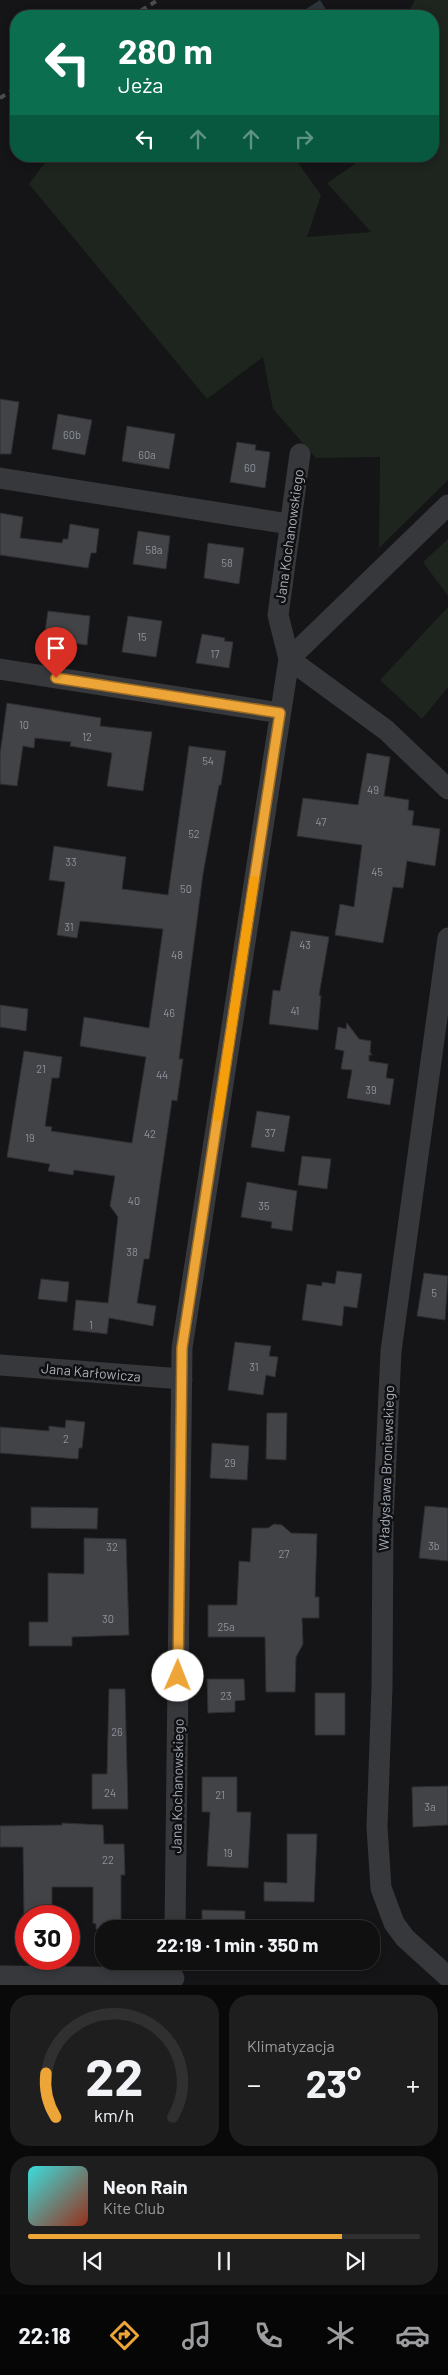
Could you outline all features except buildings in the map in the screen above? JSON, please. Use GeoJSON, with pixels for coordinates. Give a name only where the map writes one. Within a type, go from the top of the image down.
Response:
{"type":"FeatureCollection","features":[{"type":"Feature","properties":{"kind":"street","name":"Jana Kochanowskiego"},"geometry":{"type":"LineString","coordinates":[[175,1920],[182,1348],[289,659],[278,616],[300,454]]}},
{"type":"Feature","properties":{"kind":"street"},"geometry":{"type":"LineString","coordinates":[[0,478],[289,524]]}},
{"type":"Feature","properties":{"kind":"street"},"geometry":{"type":"LineString","coordinates":[[448,505],[289,659],[386,730],[448,789]]}},
{"type":"Feature","properties":{"kind":"street"},"geometry":{"type":"LineString","coordinates":[[0,670],[280,713]]}},
{"type":"Feature","properties":{"kind":"street","name":"Władysława Broniewskiego"},"geometry":{"type":"LineString","coordinates":[[448,938],[390,1351],[382,1521],[382,1687],[377,1818],[381,1888],[394,1923],[405,1938],[448,1977]]}},
{"type":"Feature","properties":{"kind":"street","name":"Jana Karłowicza"},"geometry":{"type":"LineString","coordinates":[[0,1365],[182,1379]]}},
{"type":"Feature","properties":{"kind":"street"},"geometry":{"type":"LineString","coordinates":[[0,1976],[176,1975]]}},
{"type":"Feature","properties":{"kind":"shaded area"},"geometry":{"type":"Polygon","coordinates":[[[320,0],[326,10],[304,10],[320,0]]]}},
{"type":"Feature","properties":{"kind":"shaded area"},"geometry":{"type":"Polygon","coordinates":[[[415,0],[448,0],[448,480],[379,548],[380,457],[316,458],[273,409],[263,357],[207,399],[29,184],[46,162],[297,162],[321,195],[307,237],[371,232],[327,183],[355,164],[354,162],[439,162],[439,10],[409,10],[415,0]]]}},
{"type":"Feature","properties":{"kind":"shaded area"},"geometry":{"type":"Polygon","coordinates":[[[448,539],[448,596],[423,562],[448,539]]]}},
{"type":"Feature","properties":{"kind":"shaded area"},"geometry":{"type":"Polygon","coordinates":[[[448,607],[448,687],[422,719],[380,680],[448,607]]]}},
{"type":"Feature","properties":{"kind":"railway"},"geometry":{"type":"LineString","coordinates":[[142,10],[158,0]]}},
{"type":"Feature","properties":{"kind":"railway"},"geometry":{"type":"LineString","coordinates":[[0,98],[10,92]]}},
{"type":"Feature","properties":{"kind":"slow traffic"},"geometry":{"type":"LineString","coordinates":[[218,1117],[254,880]]}},
{"type":"Feature","properties":{"kind":"route"},"geometry":{"type":"LineString","coordinates":[[56,678],[280,713],[182,1348],[178,1676]]}}]}
